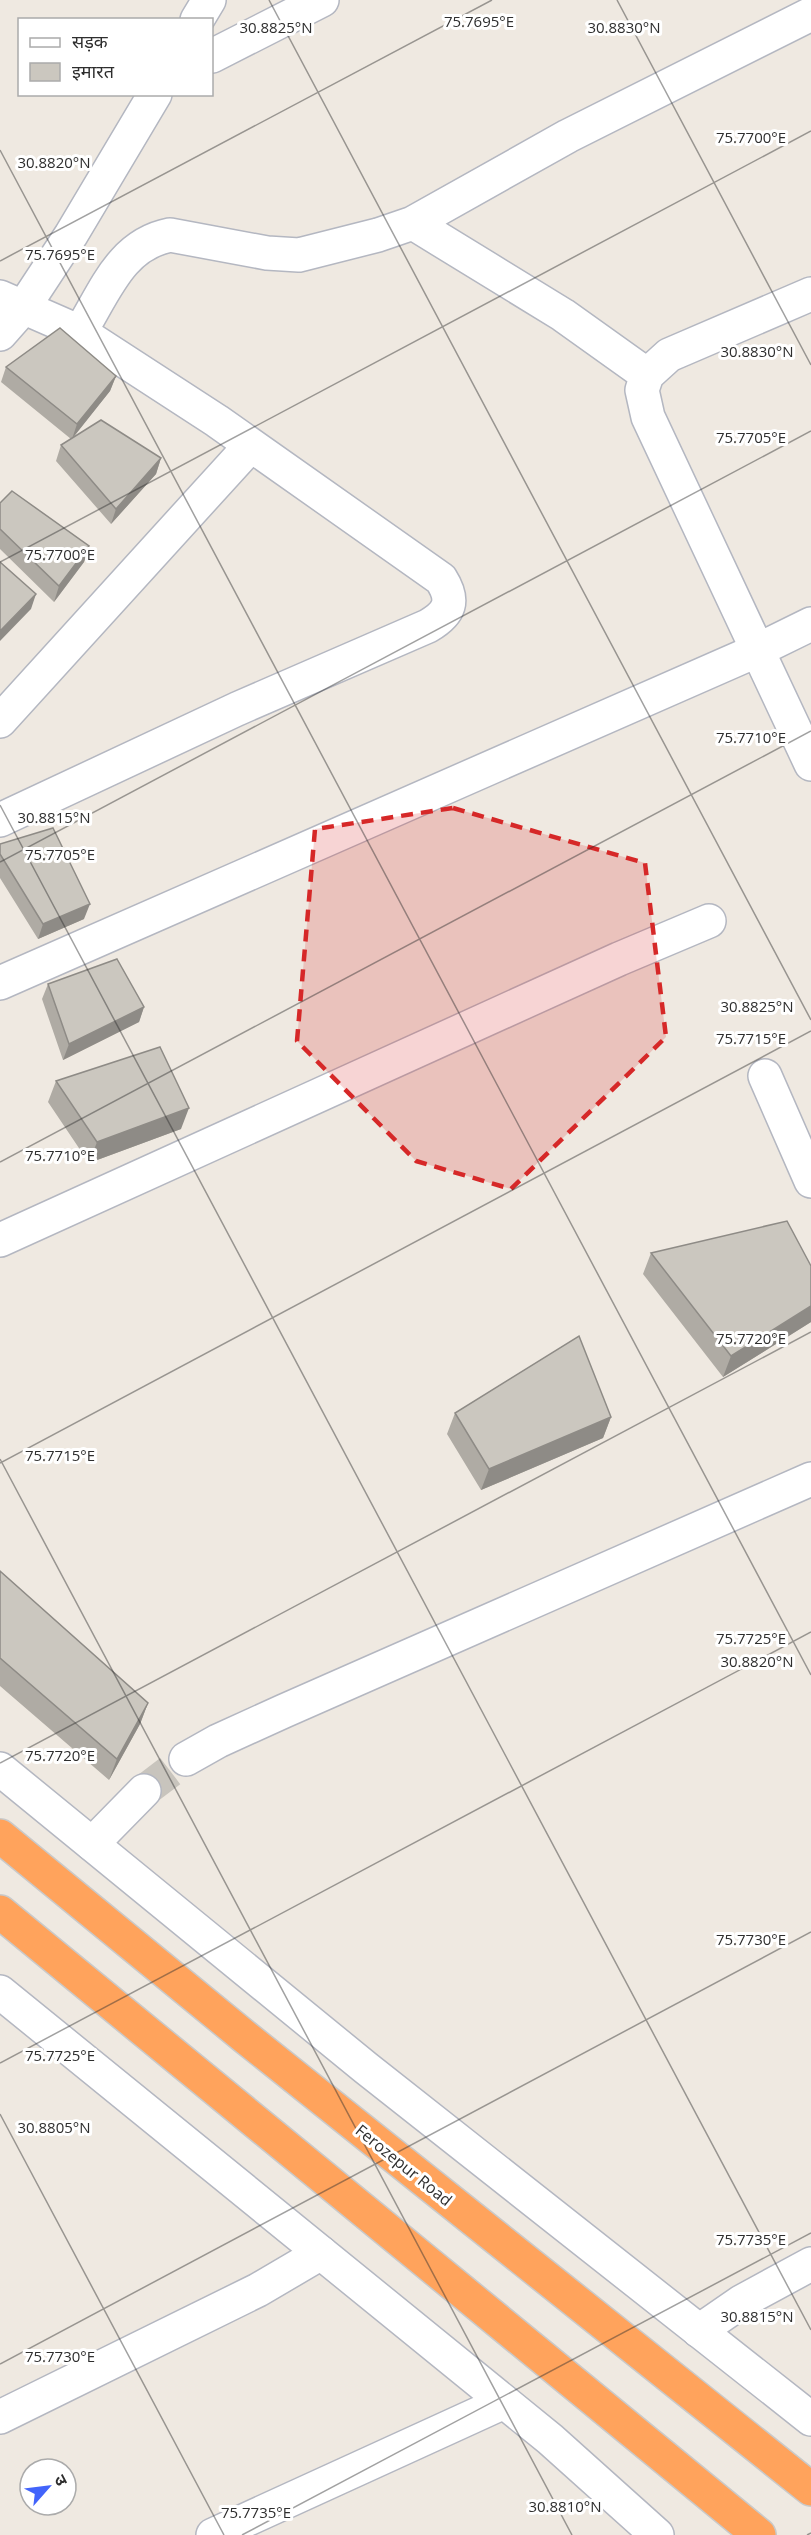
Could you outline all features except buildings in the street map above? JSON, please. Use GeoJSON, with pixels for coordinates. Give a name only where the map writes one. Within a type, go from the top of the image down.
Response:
{"type":"FeatureCollection","features":[{"type":"Feature","properties":{"kind":"highway","name":"Ferozepur Road"},"geometry":{"type":"LineString","coordinates":[[0,1836],[254,2045],[811,2490]]}},
{"type":"Feature","properties":{"kind":"highway"},"geometry":{"type":"LineString","coordinates":[[0,1912],[759,2535]]}},
{"type":"Feature","properties":{"kind":"street"},"geometry":{"type":"LineString","coordinates":[[198,18],[209,0]]}},
{"type":"Feature","properties":{"kind":"street"},"geometry":{"type":"LineString","coordinates":[[213,55],[322,0]]}},
{"type":"Feature","properties":{"kind":"street"},"geometry":{"type":"LineString","coordinates":[[80,332],[125,257],[157,237],[170,235],[267,253],[299,255],[378,235],[413,223],[568,136],[811,14]]}},
{"type":"Feature","properties":{"kind":"street"},"geometry":{"type":"LineString","coordinates":[[0,334],[12,302],[71,235],[154,96]]}},
{"type":"Feature","properties":{"kind":"street"},"geometry":{"type":"LineString","coordinates":[[413,223],[563,315],[647,375]]}},
{"type":"Feature","properties":{"kind":"street"},"geometry":{"type":"LineString","coordinates":[[811,294],[669,356],[647,375],[642,390],[648,417],[811,765]]}},
{"type":"Feature","properties":{"kind":"street"},"geometry":{"type":"LineString","coordinates":[[0,820],[237,709],[428,626],[440,619],[449,606],[448,591],[441,579],[217,421],[80,332],[12,302]]}},
{"type":"Feature","properties":{"kind":"street"},"geometry":{"type":"LineString","coordinates":[[0,720],[250,446]]}},
{"type":"Feature","properties":{"kind":"street"},"geometry":{"type":"LineString","coordinates":[[0,983],[758,650],[811,624]]}},
{"type":"Feature","properties":{"kind":"street"},"geometry":{"type":"LineString","coordinates":[[0,1240],[619,959],[709,921]]}},
{"type":"Feature","properties":{"kind":"street"},"geometry":{"type":"LineString","coordinates":[[765,1076],[811,1181]]}},
{"type":"Feature","properties":{"kind":"street"},"geometry":{"type":"LineString","coordinates":[[186,1759],[246,1728],[811,1479]]}},
{"type":"Feature","properties":{"kind":"street"},"geometry":{"type":"LineString","coordinates":[[0,1769],[366,2068],[811,2419]]}},
{"type":"Feature","properties":{"kind":"street"},"geometry":{"type":"LineString","coordinates":[[92,1844],[144,1791]]}},
{"type":"Feature","properties":{"kind":"street"},"geometry":{"type":"LineString","coordinates":[[0,1992],[504,2402],[657,2535]]}},
{"type":"Feature","properties":{"kind":"street"},"geometry":{"type":"LineString","coordinates":[[0,2417],[258,2290],[321,2253]]}},
{"type":"Feature","properties":{"kind":"street"},"geometry":{"type":"LineString","coordinates":[[699,2331],[741,2302],[811,2264]]}},
{"type":"Feature","properties":{"kind":"street"},"geometry":{"type":"LineString","coordinates":[[213,2535],[504,2402]]}},
{"type":"Feature","properties":{"kind":"highlighted area"},"geometry":{"type":"Polygon","coordinates":[[[453,808],[645,863],[666,1037],[511,1189],[416,1161],[297,1041],[315,829],[453,808]]]}},
{"type":"Feature","properties":{"kind":"tunnel"},"geometry":{"type":"LineString","coordinates":[[144,1791],[186,1759]]}}]}
